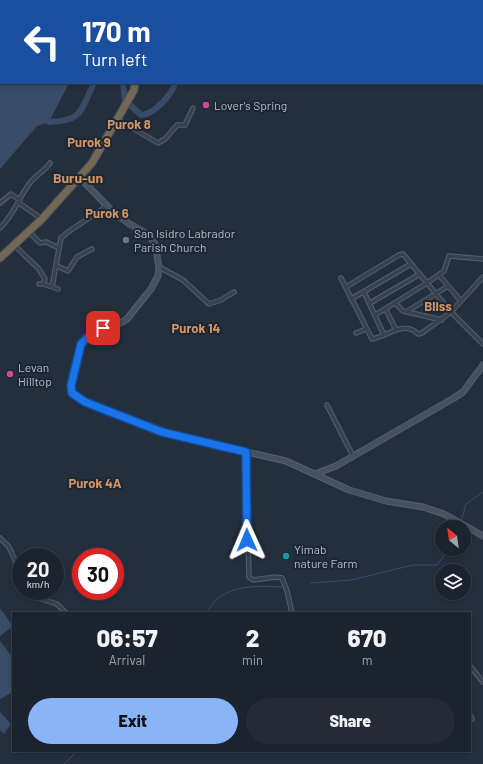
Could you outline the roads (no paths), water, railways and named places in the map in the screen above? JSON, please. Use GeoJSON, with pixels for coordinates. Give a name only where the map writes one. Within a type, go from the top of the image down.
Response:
{"type":"FeatureCollection","features":[{"type":"Feature","properties":{"kind":"highway"},"geometry":{"type":"LineString","coordinates":[[0,258],[15,246],[42,219],[92,163],[130,97],[135,84]]}},
{"type":"Feature","properties":{"kind":"street"},"geometry":{"type":"LineString","coordinates":[[117,119],[158,143],[165,139],[177,125],[185,125],[193,108]]}},
{"type":"Feature","properties":{"kind":"street"},"geometry":{"type":"LineString","coordinates":[[0,228],[12,215],[30,183],[44,172],[50,163]]}},
{"type":"Feature","properties":{"kind":"street"},"geometry":{"type":"LineString","coordinates":[[80,178],[107,206],[128,223],[152,238],[159,267],[156,283],[127,319],[121,323],[97,331],[83,342],[79,350],[71,391],[75,396],[85,402],[162,432],[286,461],[360,494],[386,501],[423,507],[444,514],[483,536]]}},
{"type":"Feature","properties":{"kind":"street"},"geometry":{"type":"LineString","coordinates":[[0,203],[11,194],[42,219]]}},
{"type":"Feature","properties":{"kind":"street"},"geometry":{"type":"LineString","coordinates":[[52,287],[61,238],[107,206]]}},
{"type":"Feature","properties":{"kind":"street"},"geometry":{"type":"LineString","coordinates":[[29,232],[40,243],[46,242],[59,248]]}},
{"type":"Feature","properties":{"kind":"street"},"geometry":{"type":"LineString","coordinates":[[15,246],[44,277],[41,284],[58,289]]}},
{"type":"Feature","properties":{"kind":"street"},"geometry":{"type":"LineString","coordinates":[[57,266],[68,271],[77,257],[92,249]]}},
{"type":"Feature","properties":{"kind":"street"},"geometry":{"type":"LineString","coordinates":[[346,287],[403,254],[451,312],[483,344]]}},
{"type":"Feature","properties":{"kind":"street"},"geometry":{"type":"LineString","coordinates":[[375,315],[396,304],[444,271],[448,257],[451,255],[483,259]]}},
{"type":"Feature","properties":{"kind":"street"},"geometry":{"type":"LineString","coordinates":[[351,299],[411,264]]}},
{"type":"Feature","properties":{"kind":"street"},"geometry":{"type":"LineString","coordinates":[[159,267],[183,280],[209,304],[234,292]]}},
{"type":"Feature","properties":{"kind":"street"},"geometry":{"type":"LineString","coordinates":[[370,303],[420,274]]}},
{"type":"Feature","properties":{"kind":"street"},"geometry":{"type":"LineString","coordinates":[[438,275],[461,301]]}},
{"type":"Feature","properties":{"kind":"street"},"geometry":{"type":"LineString","coordinates":[[341,278],[372,339],[407,327],[420,334],[442,320],[451,312],[483,277]]}},
{"type":"Feature","properties":{"kind":"street"},"geometry":{"type":"LineString","coordinates":[[406,312],[448,286]]}},
{"type":"Feature","properties":{"kind":"street"},"geometry":{"type":"LineString","coordinates":[[364,292],[384,336]]}},
{"type":"Feature","properties":{"kind":"street"},"geometry":{"type":"LineString","coordinates":[[396,304],[402,311],[442,320]]}},
{"type":"Feature","properties":{"kind":"street"},"geometry":{"type":"LineString","coordinates":[[386,310],[396,330]]}},
{"type":"Feature","properties":{"kind":"street"},"geometry":{"type":"LineString","coordinates":[[356,333],[366,329]]}},
{"type":"Feature","properties":{"kind":"street"},"geometry":{"type":"LineString","coordinates":[[315,474],[336,466],[454,398],[463,392],[483,365]]}},
{"type":"Feature","properties":{"kind":"street"},"geometry":{"type":"LineString","coordinates":[[327,405],[352,456]]}},
{"type":"Feature","properties":{"kind":"street"},"geometry":{"type":"LineString","coordinates":[[246,452],[249,577],[254,580],[275,577],[282,578],[287,591],[292,612]]}},
{"type":"Feature","properties":{"kind":"street"},"geometry":{"type":"LineString","coordinates":[[0,538],[9,546],[12,553]]}},
{"type":"Feature","properties":{"kind":"street"},"geometry":{"type":"LineString","coordinates":[[44,600],[57,604],[65,612]]}},
{"type":"Feature","properties":{"kind":"street"},"geometry":{"type":"LineString","coordinates":[[471,667],[483,682]]}},
{"type":"Feature","properties":{"kind":"water"},"geometry":{"type":"Polygon","coordinates":[[[0,84],[68,84],[49,122],[37,126],[0,169],[0,84]]]}},
{"type":"Feature","properties":{"kind":"water"},"geometry":{"type":"Polygon","coordinates":[[[0,608],[12,627],[0,636],[0,608]]]}},
{"type":"Feature","properties":{"kind":"water"},"geometry":{"type":"Polygon","coordinates":[[[0,641],[12,657],[12,693],[0,699],[0,641]]]}},
{"type":"Feature","properties":{"kind":"water"},"geometry":{"type":"Polygon","coordinates":[[[0,712],[11,724],[4,734],[0,730],[0,712]]]}},
{"type":"Feature","properties":{"kind":"waterway"},"geometry":{"type":"LineString","coordinates":[[49,122],[68,119],[79,113],[94,84]]}},
{"type":"Feature","properties":{"kind":"waterway"},"geometry":{"type":"LineString","coordinates":[[123,84],[125,100],[141,115],[151,112],[157,108],[170,93],[175,84]]}},
{"type":"Feature","properties":{"kind":"waterway"},"geometry":{"type":"LineString","coordinates":[[462,520],[466,504],[483,492]]}},
{"type":"Feature","properties":{"kind":"waterway"},"geometry":{"type":"LineString","coordinates":[[311,583],[351,580],[413,565],[437,565],[444,556]]}},
{"type":"Feature","properties":{"kind":"waterway"},"geometry":{"type":"LineString","coordinates":[[208,612],[213,603],[230,591],[240,588],[262,586],[283,587]]}},
{"type":"Feature","properties":{"kind":"waterway"},"geometry":{"type":"LineString","coordinates":[[64,764],[76,752]]}},
{"type":"Feature","properties":{"kind":"place","name":"Lover's Spring"},"geometry":{"type":"Point","coordinates":[206,105]}},
{"type":"Feature","properties":{"kind":"place","name":"San Isidro Labrador Parish Church"},"geometry":{"type":"Point","coordinates":[126,240]}},
{"type":"Feature","properties":{"kind":"place","name":"Levan Hilltop"},"geometry":{"type":"Point","coordinates":[10,374]}},
{"type":"Feature","properties":{"kind":"place","name":"Yimab nature Farm"},"geometry":{"type":"Point","coordinates":[286,556]}},
{"type":"Feature","properties":{"kind":"district","name":"Purok 8"},"geometry":{"type":"Point","coordinates":[129,124]}},
{"type":"Feature","properties":{"kind":"district","name":"Purok 9"},"geometry":{"type":"Point","coordinates":[89,142]}},
{"type":"Feature","properties":{"kind":"district","name":"Buru-un"},"geometry":{"type":"Point","coordinates":[78,177]}},
{"type":"Feature","properties":{"kind":"district","name":"Purok 6"},"geometry":{"type":"Point","coordinates":[107,213]}},
{"type":"Feature","properties":{"kind":"district","name":"Bliss"},"geometry":{"type":"Point","coordinates":[438,306]}},
{"type":"Feature","properties":{"kind":"district","name":"Purok 14"},"geometry":{"type":"Point","coordinates":[196,328]}},
{"type":"Feature","properties":{"kind":"district","name":"Purok 4A"},"geometry":{"type":"Point","coordinates":[95,483]}}]}
